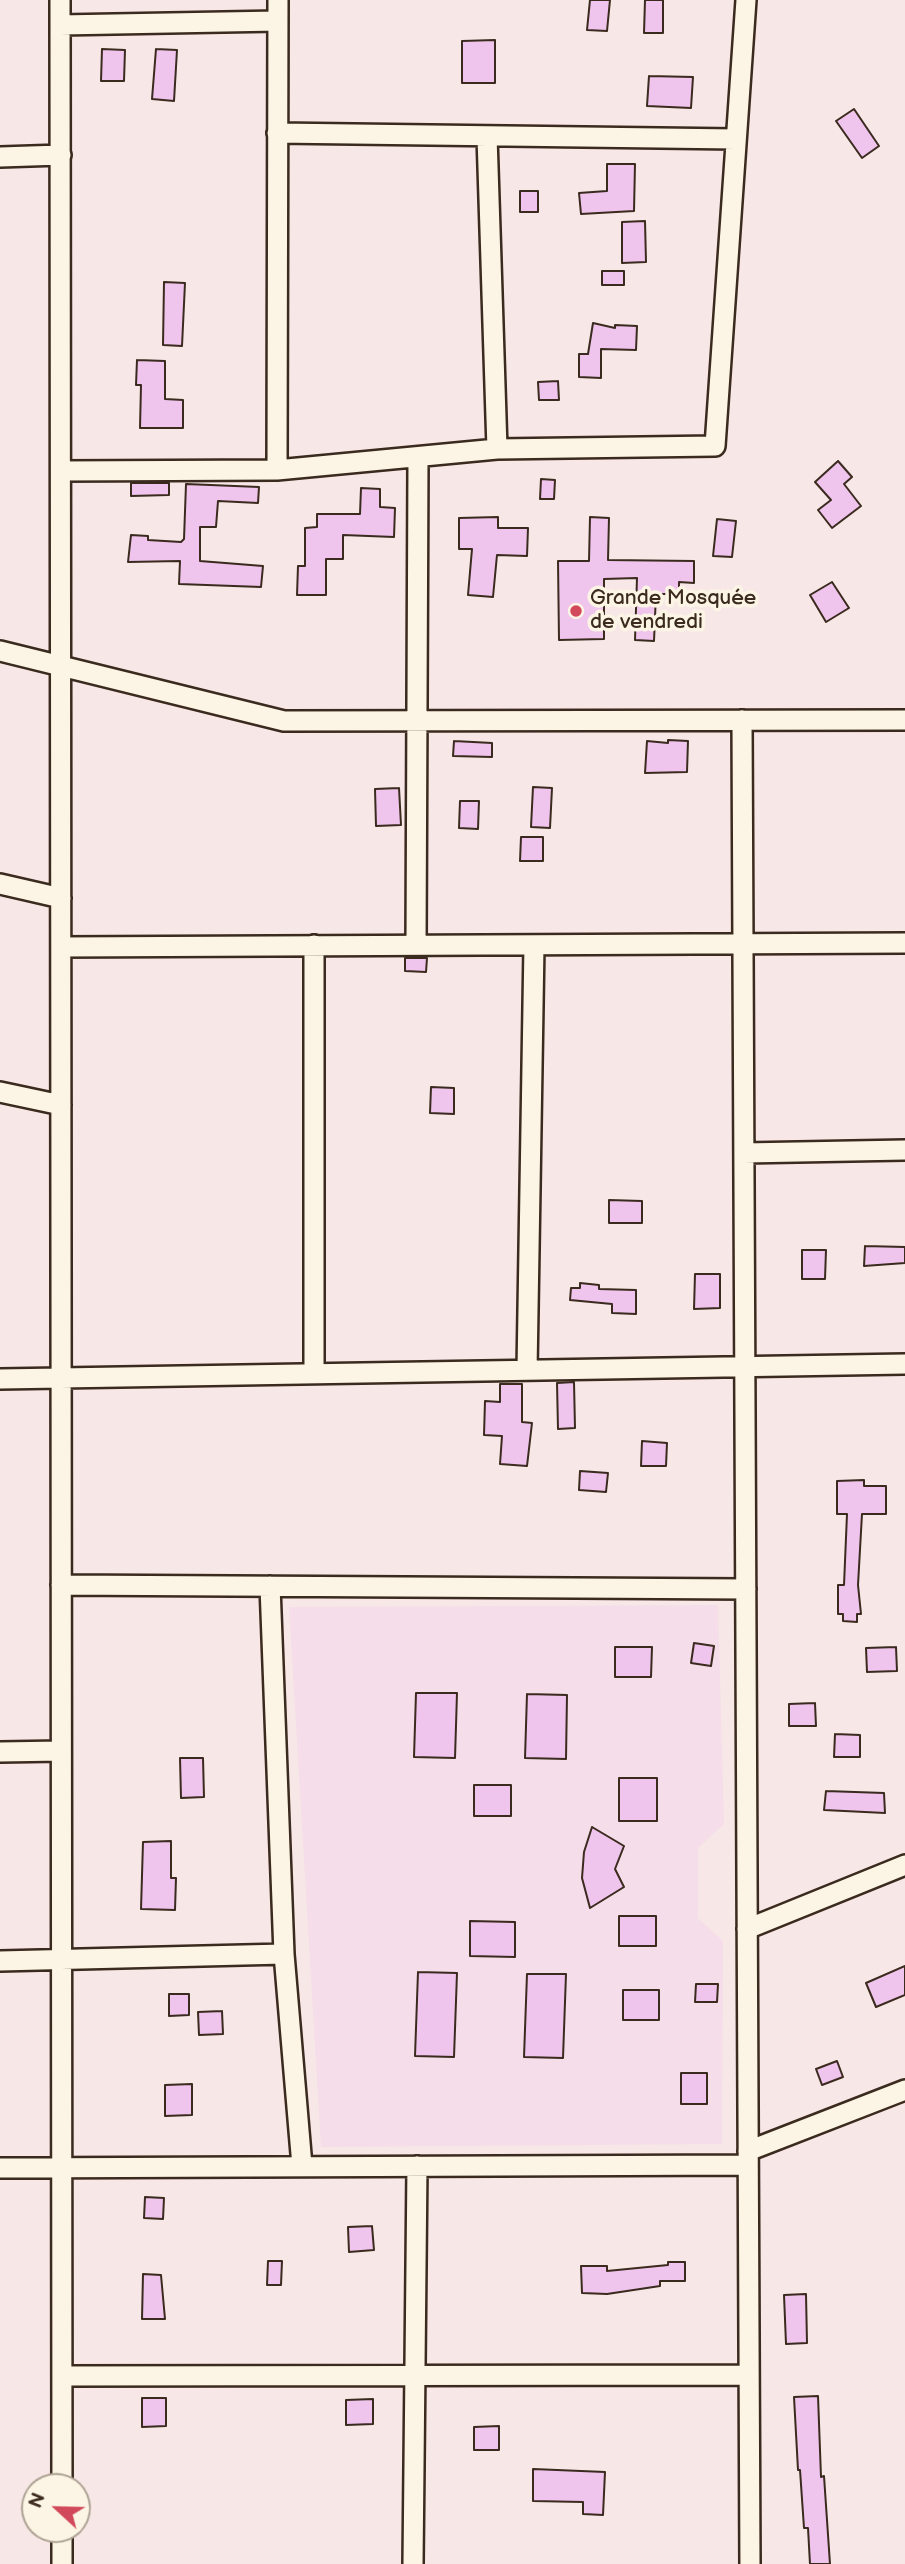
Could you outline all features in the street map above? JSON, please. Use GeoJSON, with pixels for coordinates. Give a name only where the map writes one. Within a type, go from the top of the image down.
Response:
{"type":"FeatureCollection","features":[{"type":"Feature","properties":{"kind":"street"},"geometry":{"type":"LineString","coordinates":[[60,0],[62,2473]]}},
{"type":"Feature","properties":{"kind":"street"},"geometry":{"type":"LineString","coordinates":[[277,470],[278,0]]}},
{"type":"Feature","properties":{"kind":"street"},"geometry":{"type":"LineString","coordinates":[[61,471],[277,470],[497,449],[715,446],[746,0]]}},
{"type":"Feature","properties":{"kind":"street"},"geometry":{"type":"LineString","coordinates":[[60,24],[278,21]]}},
{"type":"Feature","properties":{"kind":"street"},"geometry":{"type":"LineString","coordinates":[[277,133],[736,139]]}},
{"type":"Feature","properties":{"kind":"street"},"geometry":{"type":"LineString","coordinates":[[487,136],[497,449]]}},
{"type":"Feature","properties":{"kind":"street"},"geometry":{"type":"LineString","coordinates":[[0,157],[61,155]]}},
{"type":"Feature","properties":{"kind":"street"},"geometry":{"type":"LineString","coordinates":[[415,945],[418,458]]}},
{"type":"Feature","properties":{"kind":"street"},"geometry":{"type":"LineString","coordinates":[[0,651],[284,721],[905,720]]}},
{"type":"Feature","properties":{"kind":"street"},"geometry":{"type":"LineString","coordinates":[[742,720],[750,2564]]}},
{"type":"Feature","properties":{"kind":"street"},"geometry":{"type":"LineString","coordinates":[[0,884],[61,898]]}},
{"type":"Feature","properties":{"kind":"street"},"geometry":{"type":"LineString","coordinates":[[61,947],[905,943]]}},
{"type":"Feature","properties":{"kind":"street"},"geometry":{"type":"LineString","coordinates":[[527,1370],[534,944]]}},
{"type":"Feature","properties":{"kind":"street"},"geometry":{"type":"LineString","coordinates":[[314,945],[314,1374]]}},
{"type":"Feature","properties":{"kind":"street"},"geometry":{"type":"LineString","coordinates":[[0,1092],[61,1105]]}},
{"type":"Feature","properties":{"kind":"street"},"geometry":{"type":"LineString","coordinates":[[744,1153],[905,1150]]}},
{"type":"Feature","properties":{"kind":"street"},"geometry":{"type":"LineString","coordinates":[[0,1379],[905,1364]]}},
{"type":"Feature","properties":{"kind":"street"},"geometry":{"type":"LineString","coordinates":[[61,1585],[746,1589]]}},
{"type":"Feature","properties":{"kind":"street"},"geometry":{"type":"LineString","coordinates":[[270,1586],[284,1954],[302,2166]]}},
{"type":"Feature","properties":{"kind":"street"},"geometry":{"type":"LineString","coordinates":[[0,1752],[61,1751]]}},
{"type":"Feature","properties":{"kind":"street"},"geometry":{"type":"LineString","coordinates":[[747,1929],[905,1865]]}},
{"type":"Feature","properties":{"kind":"street"},"geometry":{"type":"LineString","coordinates":[[0,1961],[284,1954]]}},
{"type":"Feature","properties":{"kind":"street"},"geometry":{"type":"LineString","coordinates":[[0,2168],[417,2166],[748,2158],[905,2090]]}},
{"type":"Feature","properties":{"kind":"street"},"geometry":{"type":"LineString","coordinates":[[414,2564],[417,2166]]}},
{"type":"Feature","properties":{"kind":"street"},"geometry":{"type":"LineString","coordinates":[[62,2376],[749,2375]]}},
{"type":"Feature","properties":{"kind":"street"},"geometry":{"type":"LineString","coordinates":[[62,2543],[62,2564]]}},
{"type":"Feature","properties":{"kind":"shaded area"},"geometry":{"type":"Polygon","coordinates":[[[718,1605],[724,1824],[698,1848],[698,1918],[723,1941],[722,2144],[321,2147],[289,1607],[718,1605]]]}},
{"type":"Feature","properties":{"kind":"building"},"geometry":{"type":"Polygon","coordinates":[[[590,0],[610,0],[607,31],[587,30],[590,0]]]}},
{"type":"Feature","properties":{"kind":"building"},"geometry":{"type":"Polygon","coordinates":[[[645,0],[663,0],[663,33],[644,33],[645,0]]]}},
{"type":"Feature","properties":{"kind":"building"},"geometry":{"type":"Polygon","coordinates":[[[495,40],[495,83],[462,83],[462,41],[495,40]]]}},
{"type":"Feature","properties":{"kind":"building"},"geometry":{"type":"Polygon","coordinates":[[[102,49],[125,50],[124,81],[101,81],[102,49]]]}},
{"type":"Feature","properties":{"kind":"building"},"geometry":{"type":"Polygon","coordinates":[[[156,49],[177,50],[174,101],[152,99],[156,49]]]}},
{"type":"Feature","properties":{"kind":"building"},"geometry":{"type":"Polygon","coordinates":[[[649,76],[693,77],[691,108],[647,106],[649,76]]]}},
{"type":"Feature","properties":{"kind":"building"},"geometry":{"type":"Polygon","coordinates":[[[854,109],[879,146],[862,158],[836,121],[854,109]]]}},
{"type":"Feature","properties":{"kind":"building"},"geometry":{"type":"Polygon","coordinates":[[[607,164],[635,164],[634,211],[581,214],[579,193],[607,191],[607,164]]]}},
{"type":"Feature","properties":{"kind":"building"},"geometry":{"type":"Polygon","coordinates":[[[520,191],[538,191],[538,212],[520,212],[520,191]]]}},
{"type":"Feature","properties":{"kind":"building"},"geometry":{"type":"Polygon","coordinates":[[[645,221],[646,262],[622,263],[622,222],[645,221]]]}},
{"type":"Feature","properties":{"kind":"building"},"geometry":{"type":"Polygon","coordinates":[[[602,271],[624,271],[624,285],[602,285],[602,271]]]}},
{"type":"Feature","properties":{"kind":"building"},"geometry":{"type":"Polygon","coordinates":[[[164,282],[185,283],[182,346],[163,345],[164,282]]]}},
{"type":"Feature","properties":{"kind":"building"},"geometry":{"type":"Polygon","coordinates":[[[593,323],[615,328],[615,325],[637,326],[636,350],[601,349],[601,378],[579,377],[579,354],[588,354],[593,323]]]}},
{"type":"Feature","properties":{"kind":"building"},"geometry":{"type":"Polygon","coordinates":[[[137,360],[165,361],[165,399],[183,400],[183,428],[140,428],[141,385],[136,385],[137,360]]]}},
{"type":"Feature","properties":{"kind":"building"},"geometry":{"type":"Polygon","coordinates":[[[558,381],[559,400],[539,400],[538,382],[558,381]]]}},
{"type":"Feature","properties":{"kind":"building"},"geometry":{"type":"Polygon","coordinates":[[[838,461],[852,477],[844,484],[861,506],[832,528],[818,510],[831,500],[815,482],[838,461]]]}},
{"type":"Feature","properties":{"kind":"building"},"geometry":{"type":"Polygon","coordinates":[[[541,479],[555,480],[554,499],[540,499],[541,479]]]}},
{"type":"Feature","properties":{"kind":"building"},"geometry":{"type":"Polygon","coordinates":[[[131,483],[169,483],[169,495],[131,496],[131,483]]]}},
{"type":"Feature","properties":{"kind":"building"},"geometry":{"type":"Polygon","coordinates":[[[186,484],[259,487],[258,503],[218,501],[216,527],[200,527],[200,561],[263,566],[261,587],[179,584],[180,561],[128,562],[131,535],[148,536],[148,540],[181,542],[184,539],[186,484]]]}},
{"type":"Feature","properties":{"kind":"building"},"geometry":{"type":"Polygon","coordinates":[[[361,488],[380,489],[380,507],[395,508],[394,537],[343,535],[343,559],[326,559],[326,595],[297,595],[298,566],[305,566],[305,528],[317,527],[317,514],[360,514],[361,488]]]}},
{"type":"Feature","properties":{"kind":"building"},"geometry":{"type":"Polygon","coordinates":[[[498,517],[498,528],[528,528],[527,556],[497,555],[493,597],[468,595],[472,549],[459,549],[459,518],[498,517]]]}},
{"type":"Feature","properties":{"kind":"building"},"geometry":{"type":"Polygon","coordinates":[[[590,517],[609,518],[608,560],[694,561],[694,583],[679,582],[679,594],[656,594],[654,641],[635,640],[637,578],[604,579],[604,639],[559,640],[558,561],[589,561],[590,517]]]}},
{"type":"Feature","properties":{"kind":"building"},"geometry":{"type":"Polygon","coordinates":[[[717,519],[736,521],[732,557],[713,556],[717,519]]]}},
{"type":"Feature","properties":{"kind":"building"},"geometry":{"type":"Polygon","coordinates":[[[832,582],[849,608],[826,622],[810,595],[832,582]]]}},
{"type":"Feature","properties":{"kind":"building"},"geometry":{"type":"Polygon","coordinates":[[[668,740],[688,741],[687,772],[645,773],[647,741],[668,743],[668,740]]]}},
{"type":"Feature","properties":{"kind":"building"},"geometry":{"type":"Polygon","coordinates":[[[454,741],[492,743],[492,757],[453,756],[454,741]]]}},
{"type":"Feature","properties":{"kind":"building"},"geometry":{"type":"Polygon","coordinates":[[[533,787],[552,788],[550,828],[531,827],[533,787]]]}},
{"type":"Feature","properties":{"kind":"building"},"geometry":{"type":"Polygon","coordinates":[[[399,788],[401,825],[376,826],[375,789],[399,788]]]}},
{"type":"Feature","properties":{"kind":"building"},"geometry":{"type":"Polygon","coordinates":[[[460,801],[479,801],[478,829],[459,828],[460,801]]]}},
{"type":"Feature","properties":{"kind":"building"},"geometry":{"type":"Polygon","coordinates":[[[521,837],[543,837],[543,861],[520,861],[521,837]]]}},
{"type":"Feature","properties":{"kind":"building"},"geometry":{"type":"Polygon","coordinates":[[[405,958],[427,958],[426,972],[405,971],[405,958]]]}},
{"type":"Feature","properties":{"kind":"building"},"geometry":{"type":"Polygon","coordinates":[[[431,1087],[454,1088],[454,1114],[430,1113],[431,1087]]]}},
{"type":"Feature","properties":{"kind":"building"},"geometry":{"type":"Polygon","coordinates":[[[609,1200],[642,1201],[642,1223],[609,1223],[609,1200]]]}},
{"type":"Feature","properties":{"kind":"building"},"geometry":{"type":"Polygon","coordinates":[[[865,1246],[905,1247],[905,1263],[864,1266],[865,1246]]]}},
{"type":"Feature","properties":{"kind":"building"},"geometry":{"type":"Polygon","coordinates":[[[802,1250],[826,1250],[825,1279],[802,1279],[802,1250]]]}},
{"type":"Feature","properties":{"kind":"building"},"geometry":{"type":"Polygon","coordinates":[[[695,1274],[720,1274],[720,1308],[694,1309],[695,1274]]]}},
{"type":"Feature","properties":{"kind":"building"},"geometry":{"type":"Polygon","coordinates":[[[580,1283],[599,1285],[599,1289],[636,1290],[636,1314],[612,1313],[612,1304],[570,1300],[571,1288],[580,1288],[580,1283]]]}},
{"type":"Feature","properties":{"kind":"building"},"geometry":{"type":"Polygon","coordinates":[[[574,1382],[575,1428],[558,1429],[557,1383],[574,1382]]]}},
{"type":"Feature","properties":{"kind":"building"},"geometry":{"type":"Polygon","coordinates":[[[500,1384],[522,1384],[522,1422],[532,1423],[527,1466],[500,1464],[502,1436],[484,1435],[485,1401],[500,1402],[500,1384]]]}},
{"type":"Feature","properties":{"kind":"building"},"geometry":{"type":"Polygon","coordinates":[[[642,1441],[667,1443],[666,1466],[641,1466],[642,1441]]]}},
{"type":"Feature","properties":{"kind":"building"},"geometry":{"type":"Polygon","coordinates":[[[580,1471],[608,1473],[606,1492],[579,1490],[580,1471]]]}},
{"type":"Feature","properties":{"kind":"building"},"geometry":{"type":"Polygon","coordinates":[[[864,1480],[864,1486],[886,1486],[886,1514],[862,1514],[858,1585],[861,1614],[857,1614],[857,1622],[843,1621],[843,1614],[838,1614],[838,1585],[844,1585],[847,1514],[837,1514],[837,1481],[864,1480]]]}},
{"type":"Feature","properties":{"kind":"building"},"geometry":{"type":"Polygon","coordinates":[[[694,1643],[714,1646],[711,1666],[691,1663],[694,1643]]]}},
{"type":"Feature","properties":{"kind":"building"},"geometry":{"type":"Polygon","coordinates":[[[615,1647],[652,1647],[651,1677],[615,1677],[615,1647]]]}},
{"type":"Feature","properties":{"kind":"building"},"geometry":{"type":"Polygon","coordinates":[[[896,1647],[897,1671],[867,1672],[866,1648],[896,1647]]]}},
{"type":"Feature","properties":{"kind":"building"},"geometry":{"type":"Polygon","coordinates":[[[416,1693],[457,1693],[455,1758],[414,1757],[416,1693]]]}},
{"type":"Feature","properties":{"kind":"building"},"geometry":{"type":"Polygon","coordinates":[[[527,1694],[567,1695],[566,1759],[525,1758],[527,1694]]]}},
{"type":"Feature","properties":{"kind":"building"},"geometry":{"type":"Polygon","coordinates":[[[815,1703],[816,1726],[789,1726],[789,1704],[815,1703]]]}},
{"type":"Feature","properties":{"kind":"building"},"geometry":{"type":"Polygon","coordinates":[[[835,1734],[860,1735],[860,1757],[834,1757],[835,1734]]]}},
{"type":"Feature","properties":{"kind":"building"},"geometry":{"type":"Polygon","coordinates":[[[180,1758],[203,1758],[204,1797],[181,1798],[180,1758]]]}},
{"type":"Feature","properties":{"kind":"building"},"geometry":{"type":"Polygon","coordinates":[[[619,1778],[657,1778],[657,1821],[619,1821],[619,1778]]]}},
{"type":"Feature","properties":{"kind":"building"},"geometry":{"type":"Polygon","coordinates":[[[474,1785],[511,1785],[511,1816],[474,1816],[474,1785]]]}},
{"type":"Feature","properties":{"kind":"building"},"geometry":{"type":"Polygon","coordinates":[[[826,1791],[884,1793],[885,1813],[824,1810],[826,1791]]]}},
{"type":"Feature","properties":{"kind":"building"},"geometry":{"type":"Polygon","coordinates":[[[592,1827],[624,1846],[615,1869],[624,1887],[590,1908],[582,1878],[584,1852],[592,1827]]]}},
{"type":"Feature","properties":{"kind":"building"},"geometry":{"type":"Polygon","coordinates":[[[171,1841],[171,1878],[176,1878],[175,1910],[141,1909],[143,1842],[171,1841]]]}},
{"type":"Feature","properties":{"kind":"building"},"geometry":{"type":"Polygon","coordinates":[[[619,1916],[656,1916],[656,1946],[619,1946],[619,1916]]]}},
{"type":"Feature","properties":{"kind":"building"},"geometry":{"type":"Polygon","coordinates":[[[470,1921],[515,1922],[515,1957],[470,1956],[470,1921]]]}},
{"type":"Feature","properties":{"kind":"building"},"geometry":{"type":"Polygon","coordinates":[[[905,1966],[905,1995],[876,2007],[866,1983],[905,1966]]]}},
{"type":"Feature","properties":{"kind":"building"},"geometry":{"type":"Polygon","coordinates":[[[418,1972],[457,1973],[454,2057],[415,2056],[418,1972]]]}},
{"type":"Feature","properties":{"kind":"building"},"geometry":{"type":"Polygon","coordinates":[[[527,1974],[566,1974],[563,2058],[524,2057],[527,1974]]]}},
{"type":"Feature","properties":{"kind":"building"},"geometry":{"type":"Polygon","coordinates":[[[696,1984],[718,1984],[717,2002],[695,2002],[696,1984]]]}},
{"type":"Feature","properties":{"kind":"building"},"geometry":{"type":"Polygon","coordinates":[[[623,1990],[659,1990],[659,2020],[623,2020],[623,1990]]]}},
{"type":"Feature","properties":{"kind":"building"},"geometry":{"type":"Polygon","coordinates":[[[169,1994],[189,1994],[189,2015],[169,2016],[169,1994]]]}},
{"type":"Feature","properties":{"kind":"building"},"geometry":{"type":"Polygon","coordinates":[[[222,2011],[223,2034],[199,2035],[198,2012],[222,2011]]]}},
{"type":"Feature","properties":{"kind":"building"},"geometry":{"type":"Polygon","coordinates":[[[837,2061],[843,2077],[822,2085],[816,2069],[837,2061]]]}},
{"type":"Feature","properties":{"kind":"building"},"geometry":{"type":"Polygon","coordinates":[[[681,2073],[707,2073],[707,2104],[681,2104],[681,2073]]]}},
{"type":"Feature","properties":{"kind":"building"},"geometry":{"type":"Polygon","coordinates":[[[192,2084],[192,2115],[165,2116],[165,2085],[192,2084]]]}},
{"type":"Feature","properties":{"kind":"building"},"geometry":{"type":"Polygon","coordinates":[[[145,2197],[164,2198],[163,2219],[144,2218],[145,2197]]]}},
{"type":"Feature","properties":{"kind":"building"},"geometry":{"type":"Polygon","coordinates":[[[372,2226],[374,2250],[349,2252],[348,2227],[372,2226]]]}},
{"type":"Feature","properties":{"kind":"building"},"geometry":{"type":"Polygon","coordinates":[[[268,2261],[282,2261],[281,2285],[267,2285],[268,2261]]]}},
{"type":"Feature","properties":{"kind":"building"},"geometry":{"type":"Polygon","coordinates":[[[668,2262],[685,2262],[685,2281],[660,2281],[660,2286],[607,2294],[582,2293],[581,2266],[607,2266],[607,2271],[668,2265],[668,2262]]]}},
{"type":"Feature","properties":{"kind":"building"},"geometry":{"type":"Polygon","coordinates":[[[143,2274],[161,2275],[165,2319],[142,2319],[143,2274]]]}},
{"type":"Feature","properties":{"kind":"building"},"geometry":{"type":"Polygon","coordinates":[[[806,2294],[807,2343],[786,2344],[784,2295],[806,2294]]]}},
{"type":"Feature","properties":{"kind":"building"},"geometry":{"type":"Polygon","coordinates":[[[818,2396],[821,2477],[824,2476],[830,2564],[810,2564],[808,2528],[804,2528],[798,2470],[794,2397],[818,2396]]]}},
{"type":"Feature","properties":{"kind":"building"},"geometry":{"type":"Polygon","coordinates":[[[142,2398],[166,2398],[166,2426],[142,2427],[142,2398]]]}},
{"type":"Feature","properties":{"kind":"building"},"geometry":{"type":"Polygon","coordinates":[[[373,2399],[373,2424],[346,2425],[346,2400],[373,2399]]]}},
{"type":"Feature","properties":{"kind":"building"},"geometry":{"type":"Polygon","coordinates":[[[499,2426],[499,2450],[474,2450],[474,2427],[499,2426]]]}},
{"type":"Feature","properties":{"kind":"building"},"geometry":{"type":"Polygon","coordinates":[[[533,2469],[605,2472],[603,2515],[583,2514],[583,2502],[533,2501],[533,2469]]]}},
{"type":"Feature","properties":{"kind":"place","name":"Grande Mosquée de vendredi"},"geometry":{"type":"Point","coordinates":[576,611]}}]}
